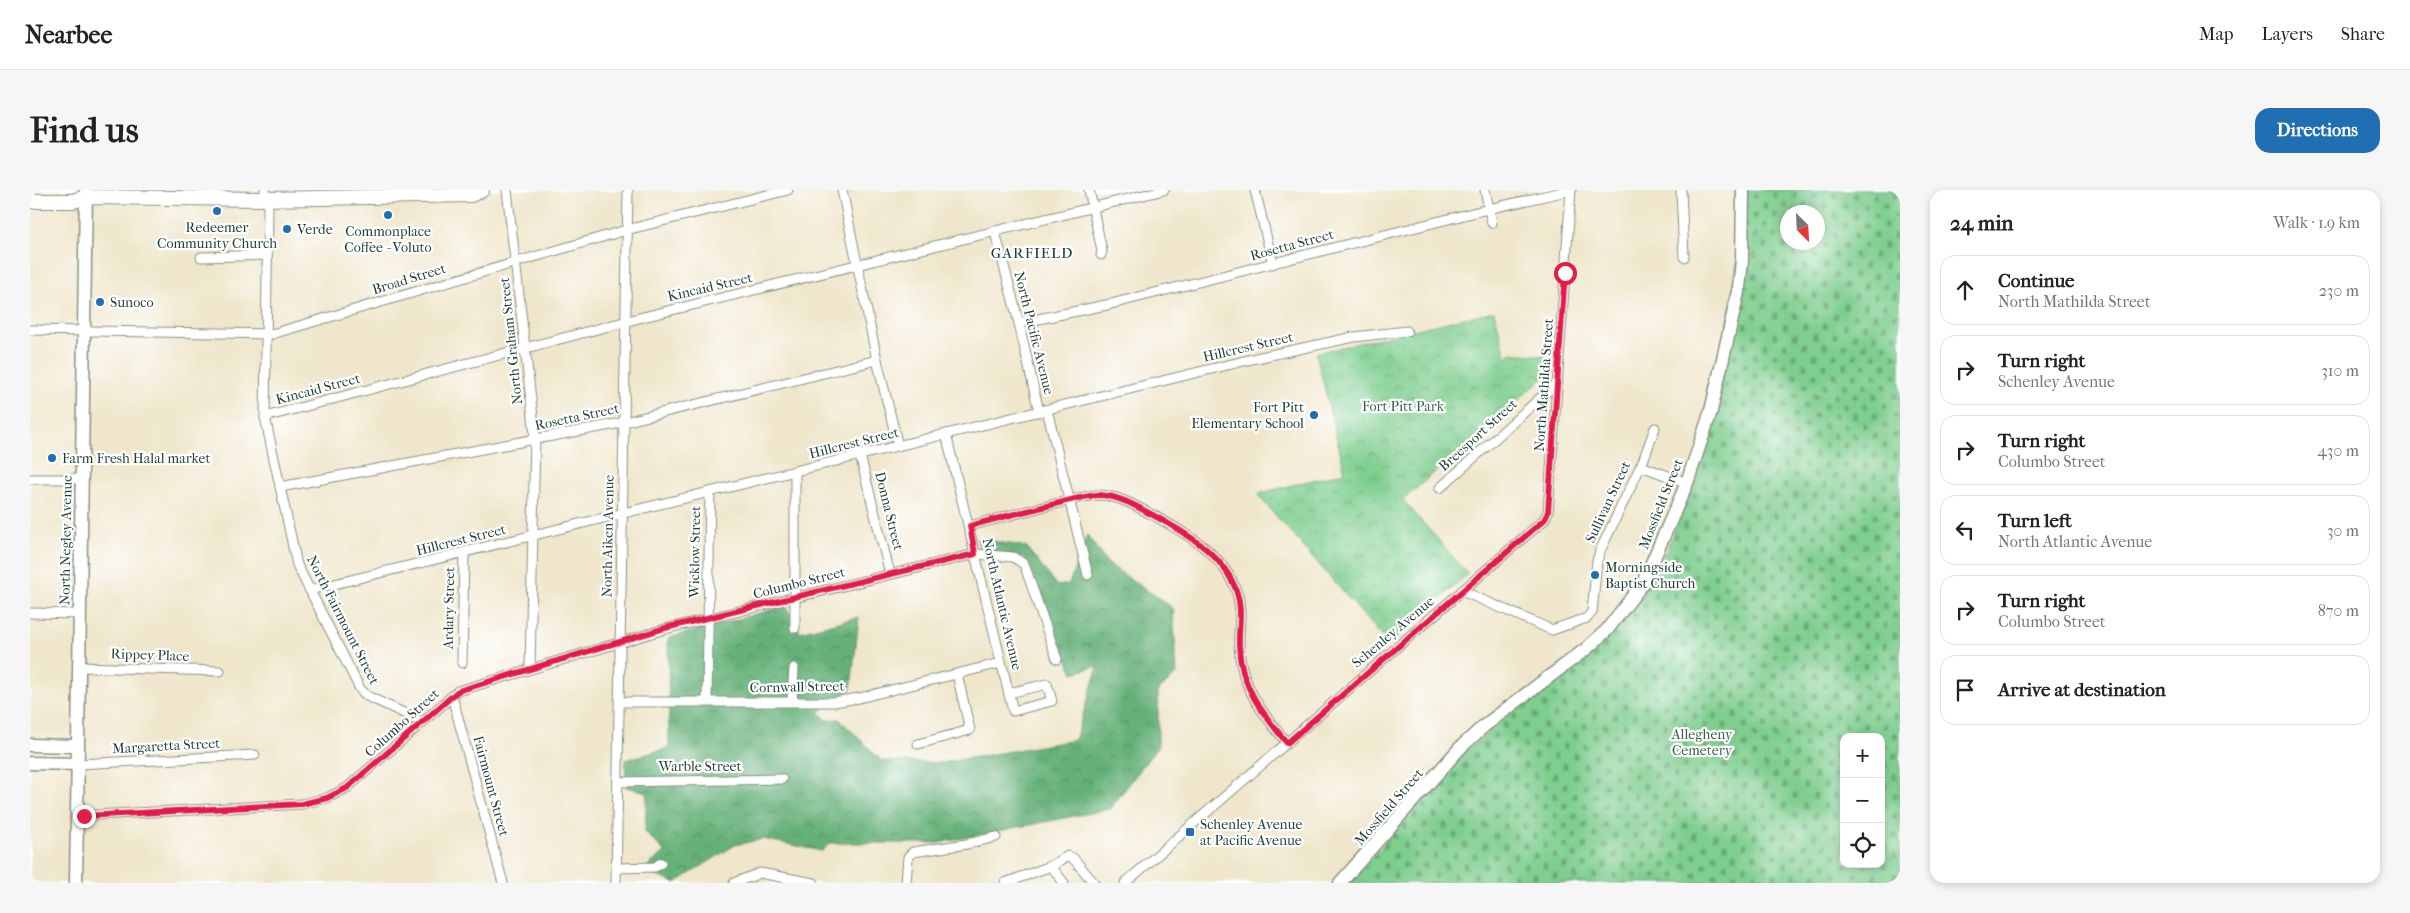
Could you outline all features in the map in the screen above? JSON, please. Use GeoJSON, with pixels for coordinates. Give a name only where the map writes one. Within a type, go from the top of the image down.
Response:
{"type":"FeatureCollection","features":[{"type":"Feature","properties":{"kind":"main road"},"geometry":{"type":"LineString","coordinates":[[30,191],[86,194],[410,193],[471,195],[482,190]]}},
{"type":"Feature","properties":{"kind":"main road"},"geometry":{"type":"LineString","coordinates":[[30,201],[73,201],[86,194]]}},
{"type":"Feature","properties":{"kind":"street","name":"North Graham Street"},"geometry":{"type":"LineString","coordinates":[[507,190],[526,349],[534,440],[530,669]]}},
{"type":"Feature","properties":{"kind":"street","name":"North Aiken Avenue"},"geometry":{"type":"LineString","coordinates":[[616,883],[628,190]]}},
{"type":"Feature","properties":{"kind":"street","name":"Broad Street"},"geometry":{"type":"LineString","coordinates":[[30,330],[276,333],[626,230],[788,190]]}},
{"type":"Feature","properties":{"kind":"street"},"geometry":{"type":"LineString","coordinates":[[842,190],[859,265],[877,360],[898,446]]}},
{"type":"Feature","properties":{"kind":"street"},"geometry":{"type":"LineString","coordinates":[[1089,190],[1102,251],[1101,255]]}},
{"type":"Feature","properties":{"kind":"street","name":"Kincaid Street"},"geometry":{"type":"LineString","coordinates":[[265,417],[625,323],[1164,190]]}},
{"type":"Feature","properties":{"kind":"street"},"geometry":{"type":"LineString","coordinates":[[1255,190],[1273,264]]}},
{"type":"Feature","properties":{"kind":"street"},"geometry":{"type":"LineString","coordinates":[[1484,190],[1492,223]]}},
{"type":"Feature","properties":{"kind":"street","name":"Rosetta Street"},"geometry":{"type":"LineString","coordinates":[[1019,323],[1111,304],[1273,264],[1376,236],[1571,190]]}},
{"type":"Feature","properties":{"kind":"street","name":"North Mathilda Street"},"geometry":{"type":"LineString","coordinates":[[1544,520],[1548,512],[1571,190]]}},
{"type":"Feature","properties":{"kind":"street"},"geometry":{"type":"LineString","coordinates":[[1681,190],[1684,257]]}},
{"type":"Feature","properties":{"kind":"street","name":"Mossfield Street"},"geometry":{"type":"LineString","coordinates":[[1340,883],[1460,748],[1484,726],[1586,649],[1625,609],[1644,583],[1687,484],[1711,411],[1739,288],[1742,260],[1743,190]]}},
{"type":"Feature","properties":{"kind":"street","name":"North Negley Avenue"},"geometry":{"type":"LineString","coordinates":[[76,883],[86,194]]}},
{"type":"Feature","properties":{"kind":"street","name":"North Fairmount Street"},"geometry":{"type":"LineString","coordinates":[[265,194],[268,209],[265,417],[297,565],[360,689],[367,696],[423,722]]}},
{"type":"Feature","properties":{"kind":"street","name":"North Pacific Avenue"},"geometry":{"type":"LineString","coordinates":[[995,232],[1088,575]]}},
{"type":"Feature","properties":{"kind":"street"},"geometry":{"type":"LineString","coordinates":[[201,257],[267,255]]}},
{"type":"Feature","properties":{"kind":"street","name":"Hillcrest Street"},"geometry":{"type":"LineString","coordinates":[[310,590],[464,554],[1301,348],[1407,331]]}},
{"type":"Feature","properties":{"kind":"street","name":"Rosetta Street"},"geometry":{"type":"LineString","coordinates":[[280,487],[623,422],[877,360]]}},
{"type":"Feature","properties":{"kind":"street","name":"Breesport Street"},"geometry":{"type":"LineString","coordinates":[[1440,488],[1558,382]]}},
{"type":"Feature","properties":{"kind":"street","name":"Sullivan Street"},"geometry":{"type":"LineString","coordinates":[[1462,591],[1552,630],[1587,618],[1592,612],[1600,551],[1641,466],[1655,428]]}},
{"type":"Feature","properties":{"kind":"street","name":"North Atlantic Avenue"},"geometry":{"type":"LineString","coordinates":[[946,434],[970,526],[1013,711],[1052,701],[1047,684],[1009,693]]}},
{"type":"Feature","properties":{"kind":"street","name":"Donna Street"},"geometry":{"type":"LineString","coordinates":[[860,455],[890,574]]}},
{"type":"Feature","properties":{"kind":"street"},"geometry":{"type":"LineString","coordinates":[[1641,466],[1687,484]]}},
{"type":"Feature","properties":{"kind":"street"},"geometry":{"type":"LineString","coordinates":[[795,628],[796,471]]}},
{"type":"Feature","properties":{"kind":"street"},"geometry":{"type":"LineString","coordinates":[[30,479],[82,480]]}},
{"type":"Feature","properties":{"kind":"street","name":"Wicklow Street"},"geometry":{"type":"LineString","coordinates":[[707,702],[710,492]]}},
{"type":"Feature","properties":{"kind":"street"},"geometry":{"type":"LineString","coordinates":[[970,526],[1100,495],[1124,500],[1183,531],[1213,556],[1230,578],[1238,594],[1240,616],[1239,647],[1245,681],[1256,703],[1287,743]]}},
{"type":"Feature","properties":{"kind":"street","name":"Schenley Avenue"},"geometry":{"type":"LineString","coordinates":[[1125,883],[1544,520]]}},
{"type":"Feature","properties":{"kind":"street","name":"Ardary Street"},"geometry":{"type":"LineString","coordinates":[[462,663],[464,554]]}},
{"type":"Feature","properties":{"kind":"street","name":"Columbo Street"},"geometry":{"type":"LineString","coordinates":[[77,816],[302,804],[327,798],[347,788],[458,691],[665,628],[708,620],[975,554],[1013,557],[1024,564],[1057,659]]}},
{"type":"Feature","properties":{"kind":"street"},"geometry":{"type":"LineString","coordinates":[[30,613],[80,614]]}},
{"type":"Feature","properties":{"kind":"street","name":"Cornwall Street"},"geometry":{"type":"LineString","coordinates":[[620,702],[834,702],[859,698],[1001,663]]}},
{"type":"Feature","properties":{"kind":"street","name":"Rippey Place"},"geometry":{"type":"LineString","coordinates":[[79,667],[220,671]]}},
{"type":"Feature","properties":{"kind":"street"},"geometry":{"type":"LineString","coordinates":[[792,701],[794,668]]}},
{"type":"Feature","properties":{"kind":"street"},"geometry":{"type":"LineString","coordinates":[[918,744],[970,730],[957,674]]}},
{"type":"Feature","properties":{"kind":"street","name":"Fairmount Street"},"geometry":{"type":"LineString","coordinates":[[452,696],[503,883]]}},
{"type":"Feature","properties":{"kind":"street"},"geometry":{"type":"LineString","coordinates":[[30,746],[78,746]]}},
{"type":"Feature","properties":{"kind":"street","name":"Margaretta Street"},"geometry":{"type":"LineString","coordinates":[[78,764],[255,755]]}},
{"type":"Feature","properties":{"kind":"street"},"geometry":{"type":"LineString","coordinates":[[30,763],[78,764]]}},
{"type":"Feature","properties":{"kind":"street","name":"Warble Street"},"geometry":{"type":"LineString","coordinates":[[618,782],[782,779]]}},
{"type":"Feature","properties":{"kind":"street"},"geometry":{"type":"LineString","coordinates":[[906,883],[908,857],[913,852],[967,844],[996,837]]}},
{"type":"Feature","properties":{"kind":"street"},"geometry":{"type":"LineString","coordinates":[[1005,883],[1050,866],[1068,856],[1073,858],[1094,883]]}},
{"type":"Feature","properties":{"kind":"street"},"geometry":{"type":"LineString","coordinates":[[617,868],[655,867],[661,863]]}},
{"type":"Feature","properties":{"kind":"street"},"geometry":{"type":"LineString","coordinates":[[1050,866],[1064,883]]}},
{"type":"Feature","properties":{"kind":"street"},"geometry":{"type":"LineString","coordinates":[[734,883],[760,873],[814,883]]}},
{"type":"Feature","properties":{"kind":"green space","name":"Allegheny Cemetery"},"geometry":{"type":"Polygon","coordinates":[[[1748,190],[1900,190],[1900,883],[1349,883],[1466,751],[1519,707],[1597,648],[1631,613],[1647,588],[1665,553],[1688,496],[1715,416],[1748,190]]]}},
{"type":"Feature","properties":{"kind":"green space","name":"Fort Pitt Park"},"geometry":{"type":"Polygon","coordinates":[[[1494,311],[1506,356],[1512,353],[1551,357],[1550,372],[1403,500],[1468,574],[1389,644],[1257,494],[1345,472],[1316,353],[1494,311]]]}},
{"type":"Feature","properties":{"kind":"green space"},"geometry":{"type":"Polygon","coordinates":[[[1087,535],[1107,563],[1173,608],[1177,674],[1158,691],[1158,746],[1110,809],[938,843],[830,843],[822,851],[763,839],[735,845],[675,883],[643,870],[665,852],[645,832],[647,792],[626,787],[625,760],[669,748],[668,638],[786,606],[800,632],[859,617],[851,689],[819,712],[827,720],[839,719],[882,761],[941,763],[1075,740],[1098,666],[1073,673],[1025,558],[979,551],[977,538],[1026,547],[1057,586],[1069,584],[1087,535]]]}},
{"type":"Feature","properties":{"kind":"place","name":"Redeemer Community Church"},"geometry":{"type":"Point","coordinates":[217,211]}},
{"type":"Feature","properties":{"kind":"place","name":"Commonplace Coffee - Voluto"},"geometry":{"type":"Point","coordinates":[388,215]}},
{"type":"Feature","properties":{"kind":"place","name":"Verde"},"geometry":{"type":"Point","coordinates":[287,229]}},
{"type":"Feature","properties":{"kind":"place","name":"Sunoco"},"geometry":{"type":"Point","coordinates":[100,302]}},
{"type":"Feature","properties":{"kind":"place","name":"Fort Pitt Elementary School"},"geometry":{"type":"Point","coordinates":[1314,415]}},
{"type":"Feature","properties":{"kind":"place","name":"Farm Fresh Halal market"},"geometry":{"type":"Point","coordinates":[52,458]}},
{"type":"Feature","properties":{"kind":"place","name":"Morningside Baptist Church"},"geometry":{"type":"Point","coordinates":[1595,575]}},
{"type":"Feature","properties":{"kind":"place","name":"Schenley Avenue at Pacific Avenue"},"geometry":{"type":"Point","coordinates":[1190,832]}},
{"type":"Feature","properties":{"kind":"district","name":"GARFIELD"},"geometry":{"type":"Point","coordinates":[1032,253]}},
{"type":"Feature","properties":{"kind":"route"},"geometry":{"type":"LineString","coordinates":[[84,816],[302,804],[327,798],[347,788],[366,773],[458,691],[665,628],[714,618],[975,554],[970,526],[1080,498],[1100,495],[1124,500],[1183,531],[1201,544],[1213,556],[1230,578],[1238,594],[1240,616],[1239,647],[1245,681],[1256,703],[1287,743],[1500,556],[1544,520],[1548,512],[1565,273]]}}]}
